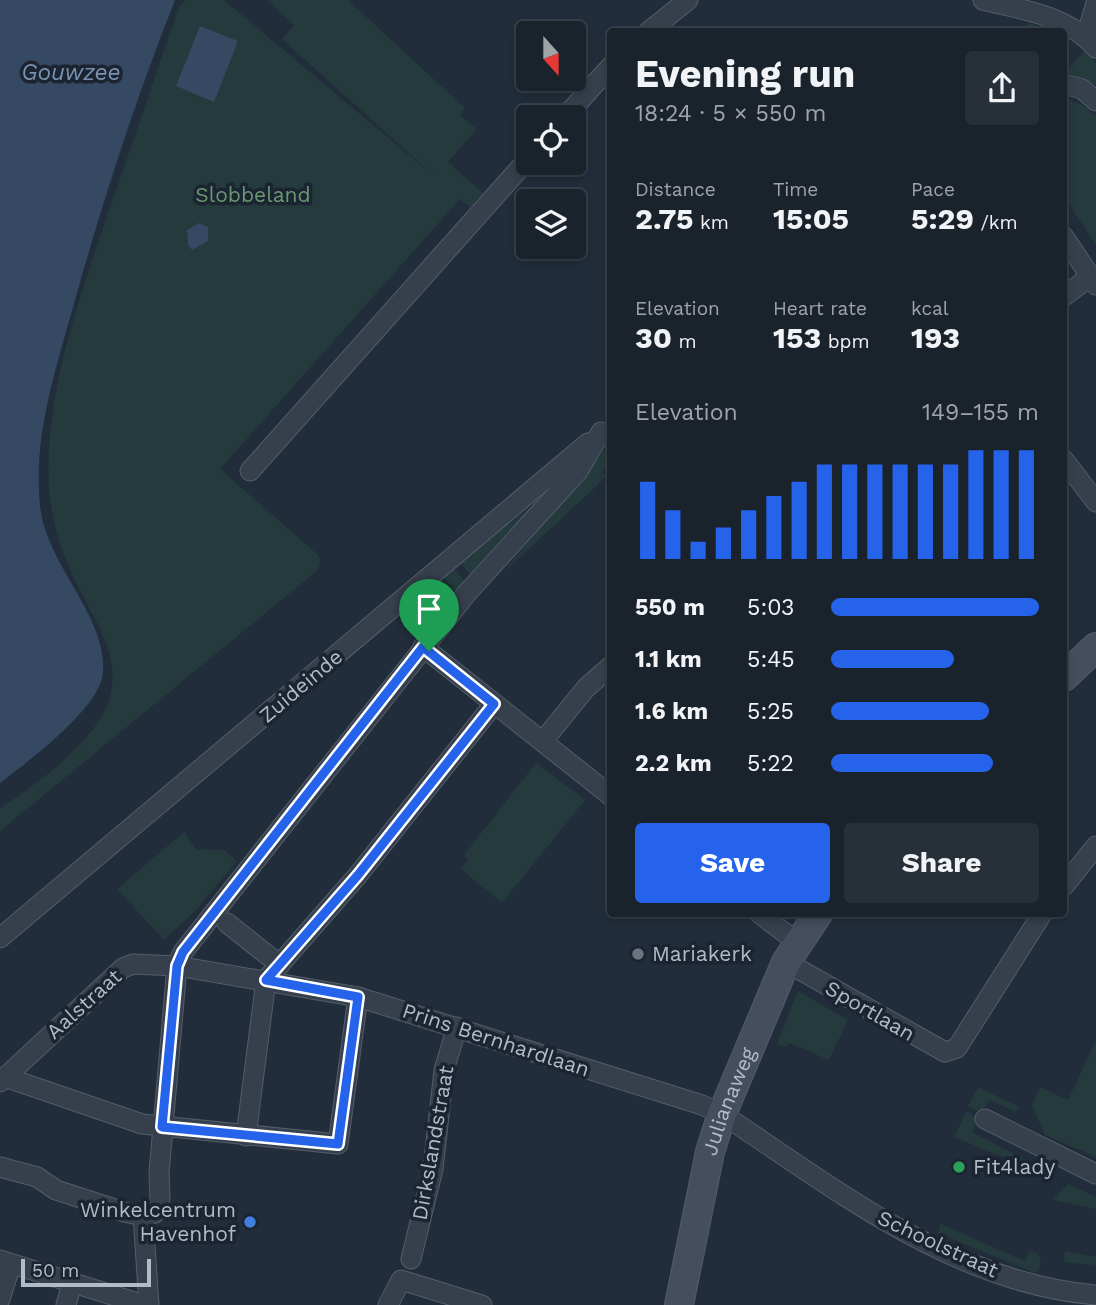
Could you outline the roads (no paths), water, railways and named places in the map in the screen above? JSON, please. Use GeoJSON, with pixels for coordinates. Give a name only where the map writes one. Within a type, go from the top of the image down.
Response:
{"type":"FeatureCollection","features":[{"type":"Feature","properties":{"kind":"main road"},"geometry":{"type":"LineString","coordinates":[[1067,674],[1096,647]]}},
{"type":"Feature","properties":{"kind":"main road","name":"Julianaweg"},"geometry":{"type":"LineString","coordinates":[[679,1305],[710,1152],[730,1119],[791,952],[816,917]]}},
{"type":"Feature","properties":{"kind":"street"},"geometry":{"type":"LineString","coordinates":[[653,28],[688,0]]}},
{"type":"Feature","properties":{"kind":"street"},"geometry":{"type":"LineString","coordinates":[[983,0],[1048,17],[1066,28]]}},
{"type":"Feature","properties":{"kind":"street"},"geometry":{"type":"LineString","coordinates":[[1067,28],[1091,43],[1096,3]]}},
{"type":"Feature","properties":{"kind":"street"},"geometry":{"type":"LineString","coordinates":[[576,105],[607,70]]}},
{"type":"Feature","properties":{"kind":"street"},"geometry":{"type":"LineString","coordinates":[[1067,85],[1082,89],[1096,101]]}},
{"type":"Feature","properties":{"kind":"street"},"geometry":{"type":"LineString","coordinates":[[250,471],[516,172]]}},
{"type":"Feature","properties":{"kind":"street"},"geometry":{"type":"LineString","coordinates":[[1067,242],[1093,281],[1067,294]]}},
{"type":"Feature","properties":{"kind":"street","name":"Zuideinde"},"geometry":{"type":"LineString","coordinates":[[177,966],[183,952],[220,917],[423,647],[467,593],[578,471],[606,428]]}},
{"type":"Feature","properties":{"kind":"street","name":"Zuideinde"},"geometry":{"type":"LineString","coordinates":[[0,938],[606,428]]}},
{"type":"Feature","properties":{"kind":"street"},"geometry":{"type":"LineString","coordinates":[[1067,464],[1096,502]]}},
{"type":"Feature","properties":{"kind":"street"},"geometry":{"type":"LineString","coordinates":[[423,647],[607,793]]}},
{"type":"Feature","properties":{"kind":"street"},"geometry":{"type":"LineString","coordinates":[[543,741],[586,688],[607,670]]}},
{"type":"Feature","properties":{"kind":"street"},"geometry":{"type":"LineString","coordinates":[[246,1136],[266,980],[358,875],[494,704]]}},
{"type":"Feature","properties":{"kind":"street"},"geometry":{"type":"LineString","coordinates":[[1067,882],[1096,846]]}},
{"type":"Feature","properties":{"kind":"street"},"geometry":{"type":"LineString","coordinates":[[220,917],[280,965]]}},
{"type":"Feature","properties":{"kind":"street","name":"Sportlaan"},"geometry":{"type":"LineString","coordinates":[[762,917],[791,952],[945,1052],[957,1048],[1040,917]]}},
{"type":"Feature","properties":{"kind":"street","name":"Aalstraat"},"geometry":{"type":"LineString","coordinates":[[2,1080],[123,968],[133,964],[177,966],[266,980]]}},
{"type":"Feature","properties":{"kind":"street"},"geometry":{"type":"LineString","coordinates":[[0,1167],[37,1177],[56,1190],[144,1216],[155,1213],[159,1206],[162,1127],[177,966]]}},
{"type":"Feature","properties":{"kind":"street","name":"Prins Bernhardlaan"},"geometry":{"type":"LineString","coordinates":[[266,980],[358,997],[457,1027],[730,1119]]}},
{"type":"Feature","properties":{"kind":"street"},"geometry":{"type":"LineString","coordinates":[[2,1080],[142,1124],[338,1144],[358,997]]}},
{"type":"Feature","properties":{"kind":"street","name":"Dirkslandstraat"},"geometry":{"type":"LineString","coordinates":[[411,1259],[433,1169],[444,1070],[457,1027]]}},
{"type":"Feature","properties":{"kind":"street","name":"Schoolstraat"},"geometry":{"type":"LineString","coordinates":[[730,1119],[888,1225],[1043,1297],[1096,1295]]}},
{"type":"Feature","properties":{"kind":"street"},"geometry":{"type":"LineString","coordinates":[[985,1119],[1096,1174]]}},
{"type":"Feature","properties":{"kind":"street"},"geometry":{"type":"LineString","coordinates":[[144,1216],[149,1305]]}},
{"type":"Feature","properties":{"kind":"street"},"geometry":{"type":"LineString","coordinates":[[0,1299],[6,1262],[144,1305]]}},
{"type":"Feature","properties":{"kind":"street"},"geometry":{"type":"LineString","coordinates":[[388,1305],[401,1280],[482,1305]]}},
{"type":"Feature","properties":{"kind":"street"},"geometry":{"type":"LineString","coordinates":[[65,1305],[72,1283]]}},
{"type":"Feature","properties":{"kind":"water","name":"Gouwzee"},"geometry":{"type":"Polygon","coordinates":[[[0,0],[175,0],[133,114],[96,229],[53,380],[40,455],[40,505],[44,527],[96,630],[102,651],[103,672],[90,702],[77,717],[0,783],[0,0]]]}},
{"type":"Feature","properties":{"kind":"water"},"geometry":{"type":"Polygon","coordinates":[[[200,26],[238,41],[214,102],[176,86],[200,26]]]}},
{"type":"Feature","properties":{"kind":"water"},"geometry":{"type":"Polygon","coordinates":[[[199,223],[208,227],[208,241],[192,250],[188,245],[187,230],[199,223]]]}},
{"type":"Feature","properties":{"kind":"place","name":"Mariakerk"},"geometry":{"type":"Point","coordinates":[638,954]}},
{"type":"Feature","properties":{"kind":"place","name":"Fit4lady"},"geometry":{"type":"Point","coordinates":[959,1167]}},
{"type":"Feature","properties":{"kind":"place","name":"Winkelcentrum Havenhof"},"geometry":{"type":"Point","coordinates":[250,1222]}},
{"type":"Feature","properties":{"kind":"park label","name":"Slobbeland"},"geometry":{"type":"Point","coordinates":[253,195]}}]}
